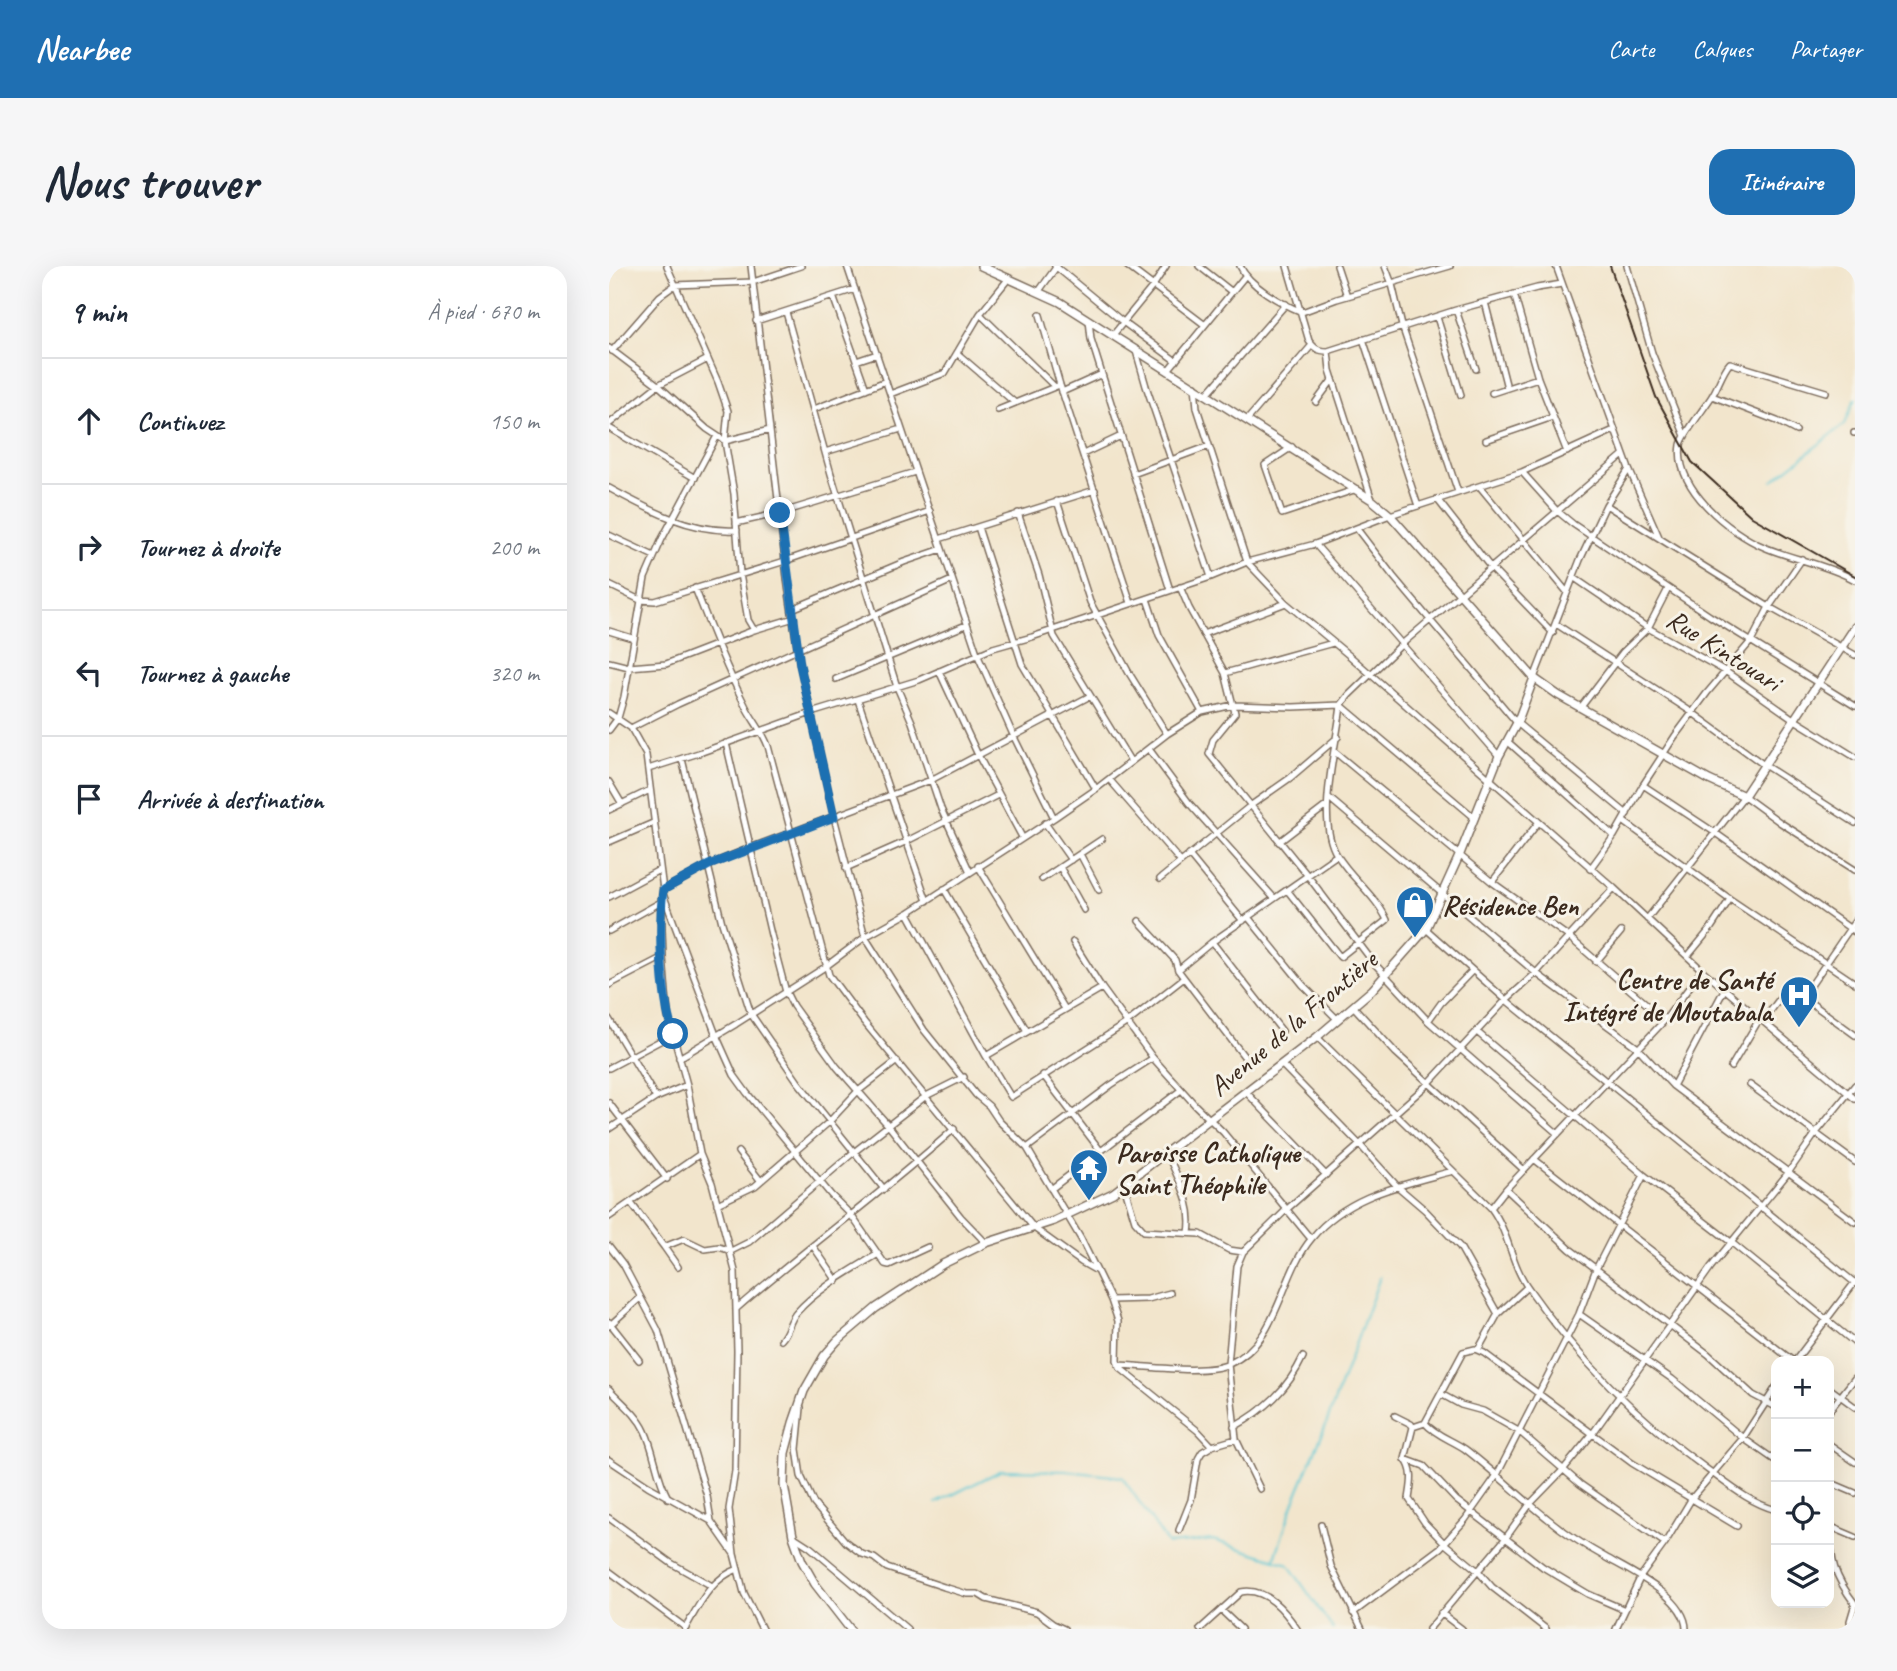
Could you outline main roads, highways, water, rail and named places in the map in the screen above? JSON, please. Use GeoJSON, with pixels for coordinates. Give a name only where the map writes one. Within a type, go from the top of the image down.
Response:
{"type":"FeatureCollection","features":[{"type":"Feature","properties":{"kind":"waterway"},"geometry":{"type":"LineString","coordinates":[[1772,481],[1845,424],[1855,399]]}},
{"type":"Feature","properties":{"kind":"waterway"},"geometry":{"type":"LineString","coordinates":[[1275,1558],[1380,1277]]}},
{"type":"Feature","properties":{"kind":"waterway"},"geometry":{"type":"LineString","coordinates":[[936,1503],[1002,1470],[1067,1471],[1122,1477],[1168,1544],[1213,1540],[1288,1564],[1333,1629]]}},
{"type":"Feature","properties":{"kind":"railway"},"geometry":{"type":"LineString","coordinates":[[1610,266],[1656,397],[1692,462],[1752,517],[1855,576]]}},
{"type":"Feature","properties":{"kind":"place","name":"Résidence Ben"},"geometry":{"type":"Point","coordinates":[1415,939]}},
{"type":"Feature","properties":{"kind":"place","name":"Centre de Santé Intégré de Moutabala"},"geometry":{"type":"Point","coordinates":[1799,1029]}},
{"type":"Feature","properties":{"kind":"place","name":"Paroisse Catholique Saint Théophile"},"geometry":{"type":"Point","coordinates":[1089,1202]}}]}
